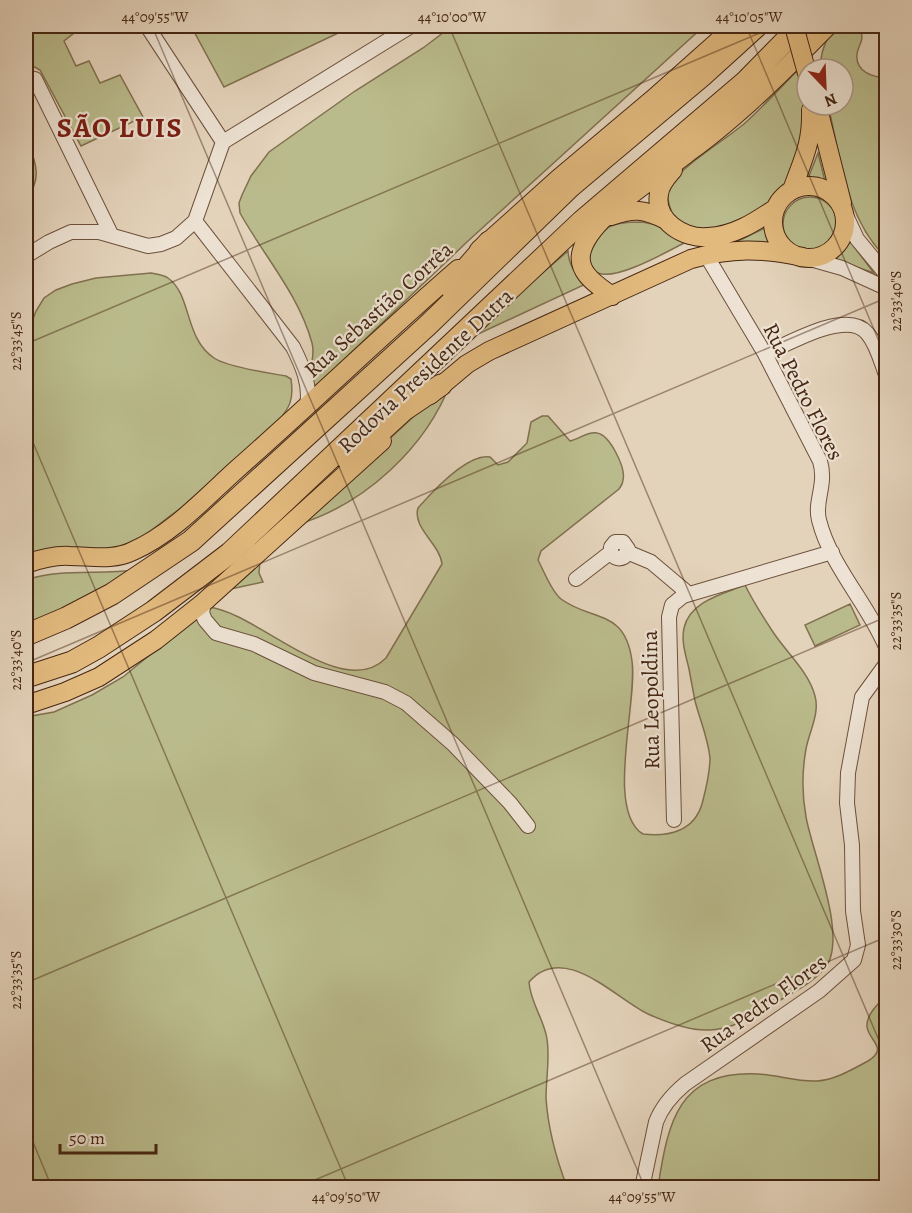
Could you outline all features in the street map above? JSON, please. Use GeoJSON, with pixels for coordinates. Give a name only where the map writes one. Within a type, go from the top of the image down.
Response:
{"type":"FeatureCollection","features":[{"type":"Feature","properties":{"kind":"highway","name":"Rodovia Presidente Dutra"},"geometry":{"type":"LineString","coordinates":[[26,634],[66,618],[112,594],[191,541],[428,325],[570,188],[758,26]]}},
{"type":"Feature","properties":{"kind":"highway","name":"Rodovia Presidente Dutra"},"geometry":{"type":"LineString","coordinates":[[26,677],[72,662],[99,647],[163,604],[230,553],[582,221],[745,82],[800,26]]}},
{"type":"Feature","properties":{"kind":"highway"},"geometry":{"type":"LineString","coordinates":[[340,404],[359,380],[417,327],[489,242]]}},
{"type":"Feature","properties":{"kind":"highway"},"geometry":{"type":"LineString","coordinates":[[230,553],[262,530],[300,494],[368,443],[404,410],[441,385]]}},
{"type":"Feature","properties":{"kind":"main road","name":"Rua Sebastião Corrêa"},"geometry":{"type":"LineString","coordinates":[[26,564],[42,558],[69,555],[96,558],[120,555],[150,542],[198,504],[558,179],[735,26]]}},
{"type":"Feature","properties":{"kind":"main road"},"geometry":{"type":"LineString","coordinates":[[794,26],[803,57]]}},
{"type":"Feature","properties":{"kind":"main road"},"geometry":{"type":"LineString","coordinates":[[612,296],[591,280],[584,271],[581,251],[588,237],[605,217],[749,103],[828,26]]}},
{"type":"Feature","properties":{"kind":"main road"},"geometry":{"type":"LineString","coordinates":[[792,190],[809,147],[812,117]]}},
{"type":"Feature","properties":{"kind":"main road"},"geometry":{"type":"LineString","coordinates":[[26,705],[99,678],[156,640],[204,602],[366,458],[441,385],[489,351],[660,272],[706,255],[762,250],[803,257],[823,255],[838,244],[845,228],[844,211],[820,117]]}},
{"type":"Feature","properties":{"kind":"main road"},"geometry":{"type":"LineString","coordinates":[[691,151],[665,179],[660,188],[658,203],[666,220],[674,228],[683,233],[707,237],[734,232],[776,208]]}},
{"type":"Feature","properties":{"kind":"main road"},"geometry":{"type":"LineString","coordinates":[[803,257],[786,249],[778,240],[773,221],[776,208],[783,197],[803,186],[820,187],[835,196],[844,211]]}},
{"type":"Feature","properties":{"kind":"main road"},"geometry":{"type":"LineString","coordinates":[[605,217],[627,210],[635,210],[648,212],[666,220]]}},
{"type":"Feature","properties":{"kind":"street"},"geometry":{"type":"LineString","coordinates":[[147,26],[223,142]]}},
{"type":"Feature","properties":{"kind":"street"},"geometry":{"type":"LineString","coordinates":[[26,256],[71,232],[111,234],[130,243],[153,246],[176,238],[195,221],[223,142],[411,26]]}},
{"type":"Feature","properties":{"kind":"street"},"geometry":{"type":"LineString","coordinates":[[35,79],[111,234]]}},
{"type":"Feature","properties":{"kind":"street"},"geometry":{"type":"LineString","coordinates":[[844,211],[857,239],[886,274]]}},
{"type":"Feature","properties":{"kind":"street"},"geometry":{"type":"LineString","coordinates":[[195,221],[293,347],[305,376],[307,406]]}},
{"type":"Feature","properties":{"kind":"street","name":"Rua Pedro Flores"},"geometry":{"type":"LineString","coordinates":[[706,255],[765,354],[820,461],[824,475],[818,515],[832,552],[886,647]]}},
{"type":"Feature","properties":{"kind":"street"},"geometry":{"type":"LineString","coordinates":[[803,257],[842,268],[886,288]]}},
{"type":"Feature","properties":{"kind":"street"},"geometry":{"type":"LineString","coordinates":[[765,354],[832,326],[853,324],[869,334],[886,375]]}},
{"type":"Feature","properties":{"kind":"street"},"geometry":{"type":"LineString","coordinates":[[576,579],[610,552],[614,557],[619,558],[624,557],[627,552],[651,562],[688,594],[832,552]]}},
{"type":"Feature","properties":{"kind":"street","name":"Rua Leopoldina"},"geometry":{"type":"LineString","coordinates":[[674,820],[669,617],[674,603],[688,594]]}},
{"type":"Feature","properties":{"kind":"street"},"geometry":{"type":"LineString","coordinates":[[204,602],[202,613],[216,633],[254,644],[314,673],[386,692],[406,704],[453,744],[510,803],[528,826]]}},
{"type":"Feature","properties":{"kind":"street","name":"Rua Pedro Flores"},"geometry":{"type":"LineString","coordinates":[[642,1188],[656,1122],[670,1097],[685,1084],[819,991],[854,960],[858,945],[852,902],[852,845],[847,803],[848,773],[862,697],[886,664]]}},
{"type":"Feature","properties":{"kind":"green space"},"geometry":{"type":"Polygon","coordinates":[[[26,26],[83,26],[64,41],[76,66],[89,61],[100,83],[120,75],[143,117],[81,146],[40,70],[35,67],[26,69],[26,26]]]}},
{"type":"Feature","properties":{"kind":"green space"},"geometry":{"type":"Polygon","coordinates":[[[191,26],[353,26],[224,87],[191,26]]]}},
{"type":"Feature","properties":{"kind":"green space"},"geometry":{"type":"Polygon","coordinates":[[[452,26],[704,26],[468,241],[313,389],[311,376],[313,347],[306,325],[290,292],[240,213],[239,203],[242,195],[251,176],[269,152],[452,26]]]}},
{"type":"Feature","properties":{"kind":"green space"},"geometry":{"type":"Polygon","coordinates":[[[849,26],[861,32],[857,54],[859,65],[871,75],[886,78],[886,258],[872,242],[853,206],[846,186],[831,117],[855,117],[855,57],[822,57],[830,35],[849,26]]]}},
{"type":"Feature","properties":{"kind":"green space"},"geometry":{"type":"Polygon","coordinates":[[[795,73],[795,117],[805,117],[805,124],[790,180],[772,200],[738,222],[703,233],[675,221],[669,203],[668,189],[675,178],[745,123],[795,73]]]}},
{"type":"Feature","properties":{"kind":"green space"},"geometry":{"type":"Polygon","coordinates":[[[26,135],[36,167],[36,175],[32,190],[26,198],[26,135]]]}},
{"type":"Feature","properties":{"kind":"green space"},"geometry":{"type":"Polygon","coordinates":[[[818,153],[826,185],[807,181],[818,153]]]}},
{"type":"Feature","properties":{"kind":"green space"},"geometry":{"type":"Polygon","coordinates":[[[810,197],[820,199],[829,205],[835,214],[837,224],[835,234],[829,243],[820,249],[810,251],[800,249],[791,243],[785,234],[783,224],[785,214],[791,205],[800,199],[810,197]]]}},
{"type":"Feature","properties":{"kind":"green space"},"geometry":{"type":"Polygon","coordinates":[[[642,222],[657,225],[686,242],[655,258],[617,273],[598,273],[591,267],[587,258],[607,228],[620,223],[642,222]]]}},
{"type":"Feature","properties":{"kind":"green space"},"geometry":{"type":"Polygon","coordinates":[[[769,226],[775,247],[732,244],[769,226]]]}},
{"type":"Feature","properties":{"kind":"green space"},"geometry":{"type":"Polygon","coordinates":[[[849,240],[874,273],[832,259],[839,255],[849,240]]]}},
{"type":"Feature","properties":{"kind":"green space"},"geometry":{"type":"Polygon","coordinates":[[[568,251],[574,270],[588,283],[463,341],[568,251]]]}},
{"type":"Feature","properties":{"kind":"green space"},"geometry":{"type":"Polygon","coordinates":[[[151,273],[166,277],[176,285],[198,339],[204,350],[214,358],[238,367],[286,376],[291,379],[292,392],[288,408],[277,423],[182,507],[136,542],[119,549],[26,555],[26,493],[29,473],[26,444],[26,337],[36,311],[44,298],[72,284],[96,278],[151,273]]]}},
{"type":"Feature","properties":{"kind":"green space"},"geometry":{"type":"Polygon","coordinates":[[[451,382],[426,429],[390,471],[345,503],[321,516],[296,525],[451,382]]]}},
{"type":"Feature","properties":{"kind":"green space"},"geometry":{"type":"Polygon","coordinates":[[[542,416],[548,416],[570,441],[590,433],[602,435],[612,446],[622,468],[623,481],[619,489],[541,551],[538,560],[551,586],[561,599],[615,624],[628,644],[633,679],[624,780],[626,803],[632,822],[643,834],[671,833],[687,826],[702,804],[709,775],[709,751],[683,644],[684,628],[693,611],[718,595],[745,585],[773,632],[808,679],[815,696],[816,709],[807,743],[803,792],[806,817],[831,918],[833,938],[831,956],[824,969],[801,988],[752,1016],[727,1027],[709,1030],[670,1023],[648,1014],[606,986],[574,970],[558,968],[543,971],[529,982],[547,1039],[546,1098],[549,1121],[556,1155],[567,1187],[26,1188],[26,717],[54,712],[92,695],[123,677],[208,607],[228,612],[323,663],[346,670],[368,669],[386,658],[442,564],[437,550],[419,522],[418,508],[451,475],[471,461],[481,457],[490,457],[498,465],[508,462],[527,443],[531,422],[542,416]]]}},
{"type":"Feature","properties":{"kind":"green space"},"geometry":{"type":"Polygon","coordinates":[[[260,560],[259,573],[263,582],[231,589],[260,560]]]}},
{"type":"Feature","properties":{"kind":"green space"},"geometry":{"type":"Polygon","coordinates":[[[136,570],[78,603],[26,625],[26,580],[52,574],[136,570]]]}},
{"type":"Feature","properties":{"kind":"green space"},"geometry":{"type":"Polygon","coordinates":[[[850,604],[860,625],[815,646],[805,625],[850,604]]]}},
{"type":"Feature","properties":{"kind":"green space"},"geometry":{"type":"Polygon","coordinates":[[[886,997],[886,1187],[658,1187],[673,1122],[682,1105],[694,1091],[710,1081],[731,1075],[758,1074],[817,1081],[830,1079],[850,1071],[868,1061],[877,1052],[876,1044],[868,1032],[867,1023],[873,1010],[886,997]]]}},
{"type":"Feature","properties":{"kind":"district","name":"SÃO LUIS"},"geometry":{"type":"Point","coordinates":[120,127]}}]}
